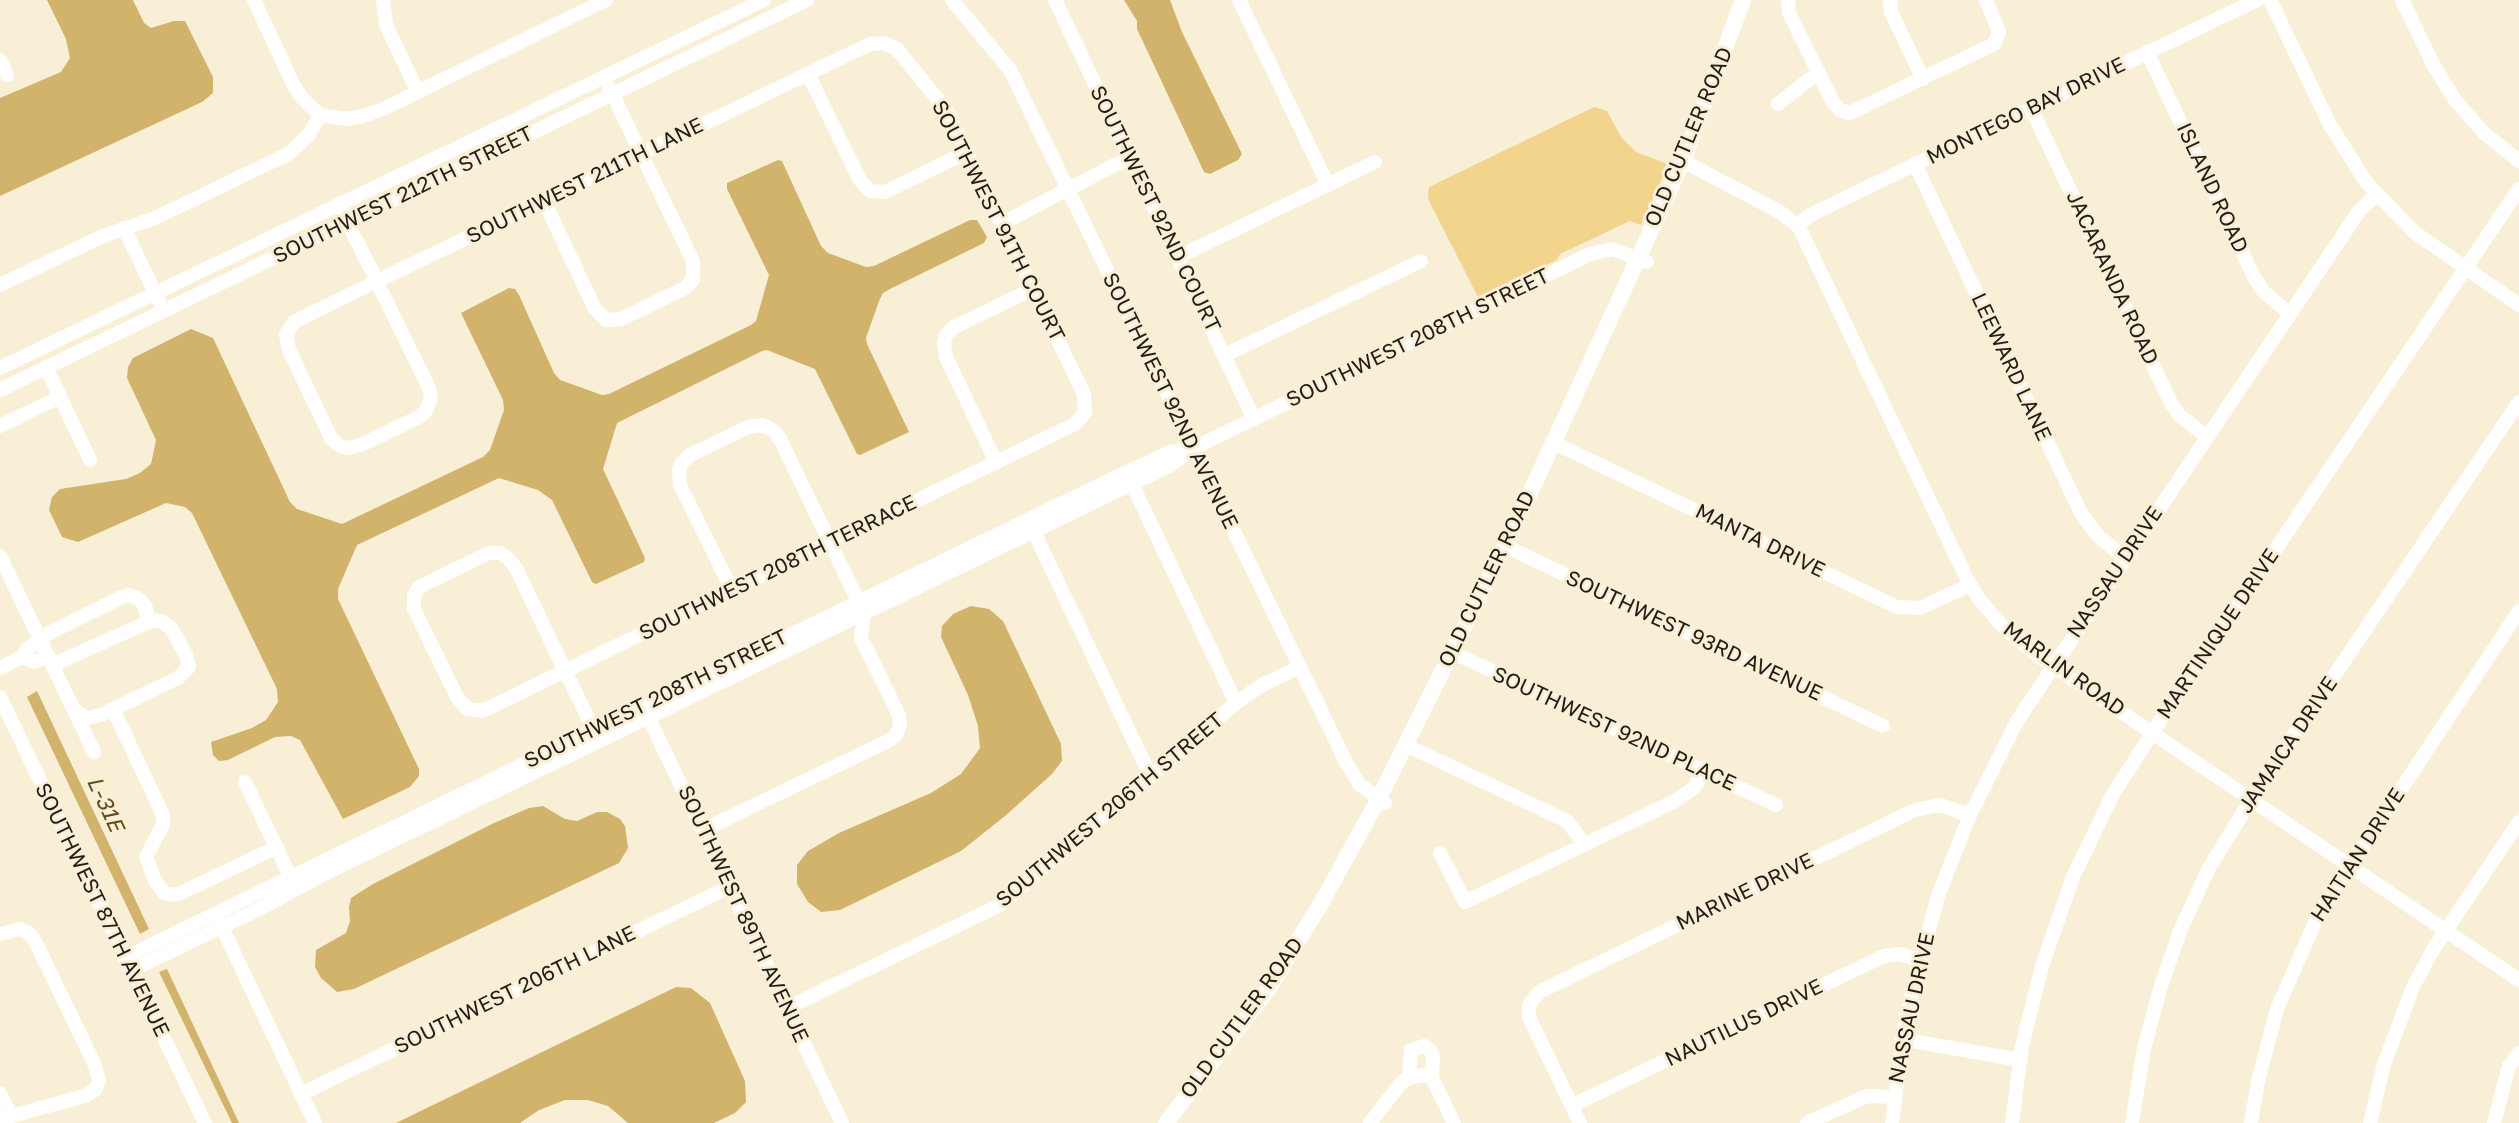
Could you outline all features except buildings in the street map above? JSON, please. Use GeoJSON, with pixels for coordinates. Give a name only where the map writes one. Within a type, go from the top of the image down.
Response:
{"type":"FeatureCollection","features":[{"type":"Feature","properties":{"kind":"main road","name":"OLD CUTLER ROAD"},"geometry":{"type":"LineString","coordinates":[[1687,162],[1743,0]]}},
{"type":"Feature","properties":{"kind":"main road","name":"OLD CUTLER ROAD"},"geometry":{"type":"LineString","coordinates":[[1178,1123],[1223,1065],[1338,895],[1508,548],[1687,162],[1711,117],[1754,0]]}},
{"type":"Feature","properties":{"kind":"main road","name":"OLD CUTLER ROAD"},"geometry":{"type":"LineString","coordinates":[[1382,802],[1414,749],[1456,654]]}},
{"type":"Feature","properties":{"kind":"main road","name":"OLD CUTLER ROAD"},"geometry":{"type":"LineString","coordinates":[[1166,1123],[1285,971]]}},
{"type":"Feature","properties":{"kind":"main road"},"geometry":{"type":"LineString","coordinates":[[1223,1065],[1225,1046]]}},
{"type":"Feature","properties":{"kind":"street"},"geometry":{"type":"LineString","coordinates":[[254,0],[294,86],[308,105],[320,115],[346,119],[363,116],[418,92],[606,0]]}},
{"type":"Feature","properties":{"kind":"street"},"geometry":{"type":"LineString","coordinates":[[383,0],[386,25],[418,92]]}},
{"type":"Feature","properties":{"kind":"street","name":"SOUTHWEST 212TH STREET"},"geometry":{"type":"LineString","coordinates":[[0,368],[764,0]]}},
{"type":"Feature","properties":{"kind":"street","name":"SOUTHWEST 212TH STREET"},"geometry":{"type":"LineString","coordinates":[[0,390],[807,0]]}},
{"type":"Feature","properties":{"kind":"street","name":"SOUTHWEST 92ND AVENUE"},"geometry":{"type":"LineString","coordinates":[[952,0],[1008,66],[1192,449],[1351,772],[1359,784],[1382,802]]}},
{"type":"Feature","properties":{"kind":"street","name":"SOUTHWEST 92ND COURT"},"geometry":{"type":"LineString","coordinates":[[1055,0],[1254,418]]}},
{"type":"Feature","properties":{"kind":"street"},"geometry":{"type":"LineString","coordinates":[[1239,0],[1328,185]]}},
{"type":"Feature","properties":{"kind":"street"},"geometry":{"type":"LineString","coordinates":[[1788,0],[1789,13],[1835,105],[1846,113],[1856,111],[1994,44],[1999,32],[1989,1]]}},
{"type":"Feature","properties":{"kind":"street"},"geometry":{"type":"LineString","coordinates":[[1890,0],[1891,12],[1923,79]]}},
{"type":"Feature","properties":{"kind":"street","name":"MONTEGO BAY DRIVE"},"geometry":{"type":"LineString","coordinates":[[1797,224],[1915,164],[2257,0]]}},
{"type":"Feature","properties":{"kind":"street"},"geometry":{"type":"LineString","coordinates":[[2270,0],[2337,139],[2376,194],[2415,232],[2519,305]]}},
{"type":"Feature","properties":{"kind":"street"},"geometry":{"type":"LineString","coordinates":[[2402,0],[2433,66],[2455,100],[2484,133],[2519,161]]}},
{"type":"Feature","properties":{"kind":"street","name":"SOUTHWEST 211TH LANE"},"geometry":{"type":"LineString","coordinates":[[377,281],[429,388],[430,403],[419,417],[361,446],[343,447],[329,434],[288,346],[287,332],[296,321],[377,281],[870,44],[889,45]]}},
{"type":"Feature","properties":{"kind":"street","name":"SOUTHWEST 91TH COURT"},"geometry":{"type":"LineString","coordinates":[[889,45],[937,97],[967,152],[1084,393],[1086,410]]}},
{"type":"Feature","properties":{"kind":"street","name":"ISLAND ROAD"},"geometry":{"type":"LineString","coordinates":[[2147,52],[2254,277],[2263,291],[2290,314]]}},
{"type":"Feature","properties":{"kind":"street"},"geometry":{"type":"LineString","coordinates":[[0,60],[7,75]]}},
{"type":"Feature","properties":{"kind":"street"},"geometry":{"type":"LineString","coordinates":[[1778,104],[1819,72]]}},
{"type":"Feature","properties":{"kind":"street"},"geometry":{"type":"LineString","coordinates":[[808,74],[860,180],[870,191],[885,192],[967,152]]}},
{"type":"Feature","properties":{"kind":"street"},"geometry":{"type":"LineString","coordinates":[[544,201],[595,309],[610,321],[621,320],[685,288],[693,280],[693,261],[604,77]]}},
{"type":"Feature","properties":{"kind":"street","name":"JACARANDA ROAD"},"geometry":{"type":"LineString","coordinates":[[2031,108],[2170,401],[2179,415],[2206,436]]}},
{"type":"Feature","properties":{"kind":"street"},"geometry":{"type":"LineString","coordinates":[[0,285],[124,228],[155,218],[288,154],[309,135],[320,115]]}},
{"type":"Feature","properties":{"kind":"street"},"geometry":{"type":"LineString","coordinates":[[1001,224],[1130,157]]}},
{"type":"Feature","properties":{"kind":"street"},"geometry":{"type":"LineString","coordinates":[[1178,257],[1375,162]]}},
{"type":"Feature","properties":{"kind":"street"},"geometry":{"type":"LineString","coordinates":[[1687,162],[1780,212],[1797,224]]}},
{"type":"Feature","properties":{"kind":"street","name":"LEEWARD LANE"},"geometry":{"type":"LineString","coordinates":[[1915,164],[2081,513],[2098,536],[2125,558]]}},
{"type":"Feature","properties":{"kind":"street","name":"MARTINIQUE DRIVE"},"geometry":{"type":"LineString","coordinates":[[2012,1123],[2020,1060],[2042,966],[2073,877],[2113,794],[2152,732],[2519,189]]}},
{"type":"Feature","properties":{"kind":"street","name":"NASSAU DRIVE"},"geometry":{"type":"LineString","coordinates":[[1892,1123],[1901,1039],[1938,896],[1970,815],[2017,721],[2052,665],[2359,211],[2376,194]]}},
{"type":"Feature","properties":{"kind":"street"},"geometry":{"type":"LineString","coordinates":[[340,204],[377,281]]}},
{"type":"Feature","properties":{"kind":"street","name":"MARLIN ROAD"},"geometry":{"type":"LineString","coordinates":[[1797,224],[1970,585],[2005,629],[2052,665],[2519,980]]}},
{"type":"Feature","properties":{"kind":"street"},"geometry":{"type":"LineString","coordinates":[[124,228],[164,311]]}},
{"type":"Feature","properties":{"kind":"street","name":"SOUTHWEST 208TH STREET"},"geometry":{"type":"LineString","coordinates":[[1031,525],[1132,484],[1171,465],[1192,449],[1254,418],[1598,251],[1612,249],[1642,260]]}},
{"type":"Feature","properties":{"kind":"street"},"geometry":{"type":"LineString","coordinates":[[1225,355],[1421,261]]}},
{"type":"Feature","properties":{"kind":"street"},"geometry":{"type":"LineString","coordinates":[[996,462],[946,357],[944,343],[946,335],[958,325],[1033,289]]}},
{"type":"Feature","properties":{"kind":"street"},"geometry":{"type":"LineString","coordinates":[[46,367],[90,460]]}},
{"type":"Feature","properties":{"kind":"street"},"geometry":{"type":"LineString","coordinates":[[0,426],[60,397]]}},
{"type":"Feature","properties":{"kind":"street","name":"JAMAICA DRIVE"},"geometry":{"type":"LineString","coordinates":[[2132,1123],[2144,1049],[2170,959],[2206,874],[2251,799],[2519,402]]}},
{"type":"Feature","properties":{"kind":"street","name":"SOUTHWEST 208TH TERRACE"},"geometry":{"type":"LineString","coordinates":[[565,671],[516,567],[508,558],[496,553],[485,554],[428,581],[419,587],[414,596],[415,611],[464,707],[474,711],[486,709],[565,671],[732,590],[830,543],[1077,423],[1086,410]]}},
{"type":"Feature","properties":{"kind":"street"},"geometry":{"type":"LineString","coordinates":[[703,830],[890,740],[897,734],[900,725],[898,715],[861,638],[861,607],[780,439],[774,430],[764,425],[751,426],[690,455],[679,468],[680,485],[732,590]]}},
{"type":"Feature","properties":{"kind":"street","name":"MANTA DRIVE"},"geometry":{"type":"LineString","coordinates":[[1555,444],[1897,607],[1920,608],[1970,585]]}},
{"type":"Feature","properties":{"kind":"street","name":"SOUTHWEST 208TH STREET"},"geometry":{"type":"LineString","coordinates":[[124,958],[290,876],[596,735],[1031,525],[1170,452],[1192,449]]}},
{"type":"Feature","properties":{"kind":"street"},"geometry":{"type":"LineString","coordinates":[[1132,484],[1236,703]]}},
{"type":"Feature","properties":{"kind":"street"},"geometry":{"type":"LineString","coordinates":[[1031,525],[1151,777]]}},
{"type":"Feature","properties":{"kind":"street","name":"SOUTHWEST 93RD AVENUE"},"geometry":{"type":"LineString","coordinates":[[1508,548],[1883,726]]}},
{"type":"Feature","properties":{"kind":"street"},"geometry":{"type":"LineString","coordinates":[[0,556],[94,752]]}},
{"type":"Feature","properties":{"kind":"street"},"geometry":{"type":"LineString","coordinates":[[0,668],[22,657],[27,649],[40,639],[127,596],[142,602],[147,621]]}},
{"type":"Feature","properties":{"kind":"street","name":"SOUTHWEST 208TH STREET"},"geometry":{"type":"LineString","coordinates":[[646,711],[841,623],[861,607]]}},
{"type":"Feature","properties":{"kind":"street","name":"HAITIAN DRIVE"},"geometry":{"type":"LineString","coordinates":[[2251,1123],[2264,1055],[2282,996],[2314,922],[2348,865],[2519,611]]}},
{"type":"Feature","properties":{"kind":"street"},"geometry":{"type":"LineString","coordinates":[[22,657],[33,662],[51,661],[147,621],[161,621],[173,630],[188,660],[189,667],[178,678],[113,710],[90,718],[75,711]]}},
{"type":"Feature","properties":{"kind":"street"},"geometry":{"type":"LineString","coordinates":[[841,623],[861,638]]}},
{"type":"Feature","properties":{"kind":"street","name":"SOUTHWEST 92ND PLACE"},"geometry":{"type":"LineString","coordinates":[[1456,654],[1776,805]]}},
{"type":"Feature","properties":{"kind":"street","name":"SOUTHWEST 206TH STREET"},"geometry":{"type":"LineString","coordinates":[[787,1008],[1002,904],[1236,703],[1262,685],[1300,667]]}},
{"type":"Feature","properties":{"kind":"street"},"geometry":{"type":"LineString","coordinates":[[565,671],[596,735]]}},
{"type":"Feature","properties":{"kind":"street","name":"SOUTHWEST 87TH AVENUE"},"geometry":{"type":"LineString","coordinates":[[0,697],[205,1123]]}},
{"type":"Feature","properties":{"kind":"street"},"geometry":{"type":"LineString","coordinates":[[113,710],[163,815],[163,824],[146,856],[160,890],[169,895],[177,895],[277,847]]}},
{"type":"Feature","properties":{"kind":"street","name":"SOUTHWEST 89TH AVENUE"},"geometry":{"type":"LineString","coordinates":[[646,711],[842,1123]]}},
{"type":"Feature","properties":{"kind":"street","name":"SOUTHWEST 208TH STREET"},"geometry":{"type":"LineString","coordinates":[[130,971],[596,735]]}},
{"type":"Feature","properties":{"kind":"street"},"geometry":{"type":"LineString","coordinates":[[1414,749],[1566,821],[1584,843]]}},
{"type":"Feature","properties":{"kind":"street"},"geometry":{"type":"LineString","coordinates":[[1440,853],[1465,902],[1681,797],[1694,788],[1704,771]]}},
{"type":"Feature","properties":{"kind":"street"},"geometry":{"type":"LineString","coordinates":[[245,782],[290,876]]}},
{"type":"Feature","properties":{"kind":"street","name":"MARINE DRIVE"},"geometry":{"type":"LineString","coordinates":[[1571,1106],[1531,1022],[1529,1005],[1534,995],[1915,810],[1940,805],[1970,815]]}},
{"type":"Feature","properties":{"kind":"street"},"geometry":{"type":"LineString","coordinates":[[2370,1123],[2380,1074],[2400,1017],[2420,973],[2445,931],[2519,822]]}},
{"type":"Feature","properties":{"kind":"street","name":"SOUTHWEST 206TH LANE"},"geometry":{"type":"LineString","coordinates":[[301,1094],[729,887]]}},
{"type":"Feature","properties":{"kind":"street"},"geometry":{"type":"LineString","coordinates":[[215,913],[315,1123]]}},
{"type":"Feature","properties":{"kind":"street"},"geometry":{"type":"LineString","coordinates":[[0,934],[20,929],[29,933],[94,1063],[99,1078],[97,1087],[85,1096],[5,1118],[0,1093]]}},
{"type":"Feature","properties":{"kind":"street","name":"NAUTILUS DRIVE"},"geometry":{"type":"LineString","coordinates":[[1571,1106],[1884,956],[1899,954],[1920,960]]}},
{"type":"Feature","properties":{"kind":"street"},"geometry":{"type":"LineString","coordinates":[[1901,1039],[2020,1060]]}},
{"type":"Feature","properties":{"kind":"street"},"geometry":{"type":"LineString","coordinates":[[1409,1078],[1411,1050],[1424,1046],[1433,1056],[1428,1077],[1454,1123]]}},
{"type":"Feature","properties":{"kind":"street"},"geometry":{"type":"LineString","coordinates":[[2494,1123],[2509,1066],[2518,1056]]}},
{"type":"Feature","properties":{"kind":"street"},"geometry":{"type":"LineString","coordinates":[[2501,1123],[2518,1068],[2518,1056]]}},
{"type":"Feature","properties":{"kind":"street"},"geometry":{"type":"LineString","coordinates":[[1370,1123],[1401,1083],[1409,1078],[1428,1077]]}},
{"type":"Feature","properties":{"kind":"street"},"geometry":{"type":"LineString","coordinates":[[1807,1123],[1867,1096],[1894,1097]]}},
{"type":"Feature","properties":{"kind":"street"},"geometry":{"type":"LineString","coordinates":[[1571,1106],[1580,1123]]}},
{"type":"Feature","properties":{"kind":"shaded area"},"geometry":{"type":"Polygon","coordinates":[[[47,0],[133,0],[144,23],[151,28],[174,21],[185,21],[213,77],[213,93],[202,102],[0,196],[0,98],[61,72],[70,58],[66,39],[47,0]]]}},
{"type":"Feature","properties":{"kind":"shaded area"},"geometry":{"type":"Polygon","coordinates":[[[1124,0],[1170,0],[1182,32],[1242,154],[1238,160],[1210,174],[1204,172],[1137,29],[1137,21],[1124,0]]]}},
{"type":"Feature","properties":{"kind":"shaded area"},"geometry":{"type":"Polygon","coordinates":[[[1594,107],[1607,111],[1621,137],[1636,152],[1665,163],[1667,167],[1641,225],[1630,221],[1560,254],[1557,260],[1478,297],[1428,199],[1429,187],[1594,107]]]}},
{"type":"Feature","properties":{"kind":"shaded area"},"geometry":{"type":"Polygon","coordinates":[[[778,160],[782,161],[821,246],[828,253],[866,267],[874,266],[970,220],[977,220],[987,237],[984,243],[883,293],[879,301],[866,338],[867,344],[909,432],[860,455],[857,454],[815,369],[767,350],[762,351],[617,423],[603,469],[645,558],[644,562],[596,584],[592,582],[552,500],[538,490],[499,478],[357,545],[338,589],[338,599],[419,769],[419,776],[410,787],[343,819],[300,740],[291,736],[275,737],[228,760],[219,761],[213,755],[211,742],[252,728],[266,720],[278,702],[277,689],[192,513],[185,507],[166,503],[78,542],[62,537],[49,510],[52,497],[60,489],[126,479],[140,473],[151,464],[156,440],[127,378],[128,367],[133,358],[191,329],[213,338],[290,502],[297,509],[342,524],[483,457],[490,450],[504,410],[503,400],[461,313],[509,288],[515,289],[519,295],[554,373],[560,380],[602,395],[609,394],[756,321],[769,275],[727,189],[727,183],[778,160]]]}},
{"type":"Feature","properties":{"kind":"shaded area"},"geometry":{"type":"Polygon","coordinates":[[[971,606],[989,609],[1003,621],[1061,744],[1062,761],[1052,774],[1005,816],[961,851],[840,910],[821,912],[808,902],[797,884],[797,865],[808,851],[839,833],[931,793],[961,774],[980,748],[978,726],[968,695],[941,637],[942,626],[953,614],[971,606]]]}},
{"type":"Feature","properties":{"kind":"shaded area","name":"L-31E"},"geometry":{"type":"Polygon","coordinates":[[[37,691],[149,929],[140,934],[27,697],[37,691]]]}},
{"type":"Feature","properties":{"kind":"shaded area"},"geometry":{"type":"Polygon","coordinates":[[[543,806],[565,819],[577,821],[597,812],[607,812],[620,819],[625,826],[628,848],[619,863],[354,989],[337,992],[321,978],[315,967],[316,950],[346,933],[350,921],[351,898],[373,884],[494,823],[529,808],[543,806]]]}},
{"type":"Feature","properties":{"kind":"shaded area"},"geometry":{"type":"Polygon","coordinates":[[[167,969],[239,1123],[232,1123],[159,972],[167,969]]]}},
{"type":"Feature","properties":{"kind":"shaded area"},"geometry":{"type":"Polygon","coordinates":[[[676,987],[691,988],[710,1003],[745,1081],[746,1102],[735,1113],[714,1123],[628,1123],[608,1106],[588,1100],[565,1100],[539,1110],[520,1123],[396,1123],[676,987]]]}}]}
